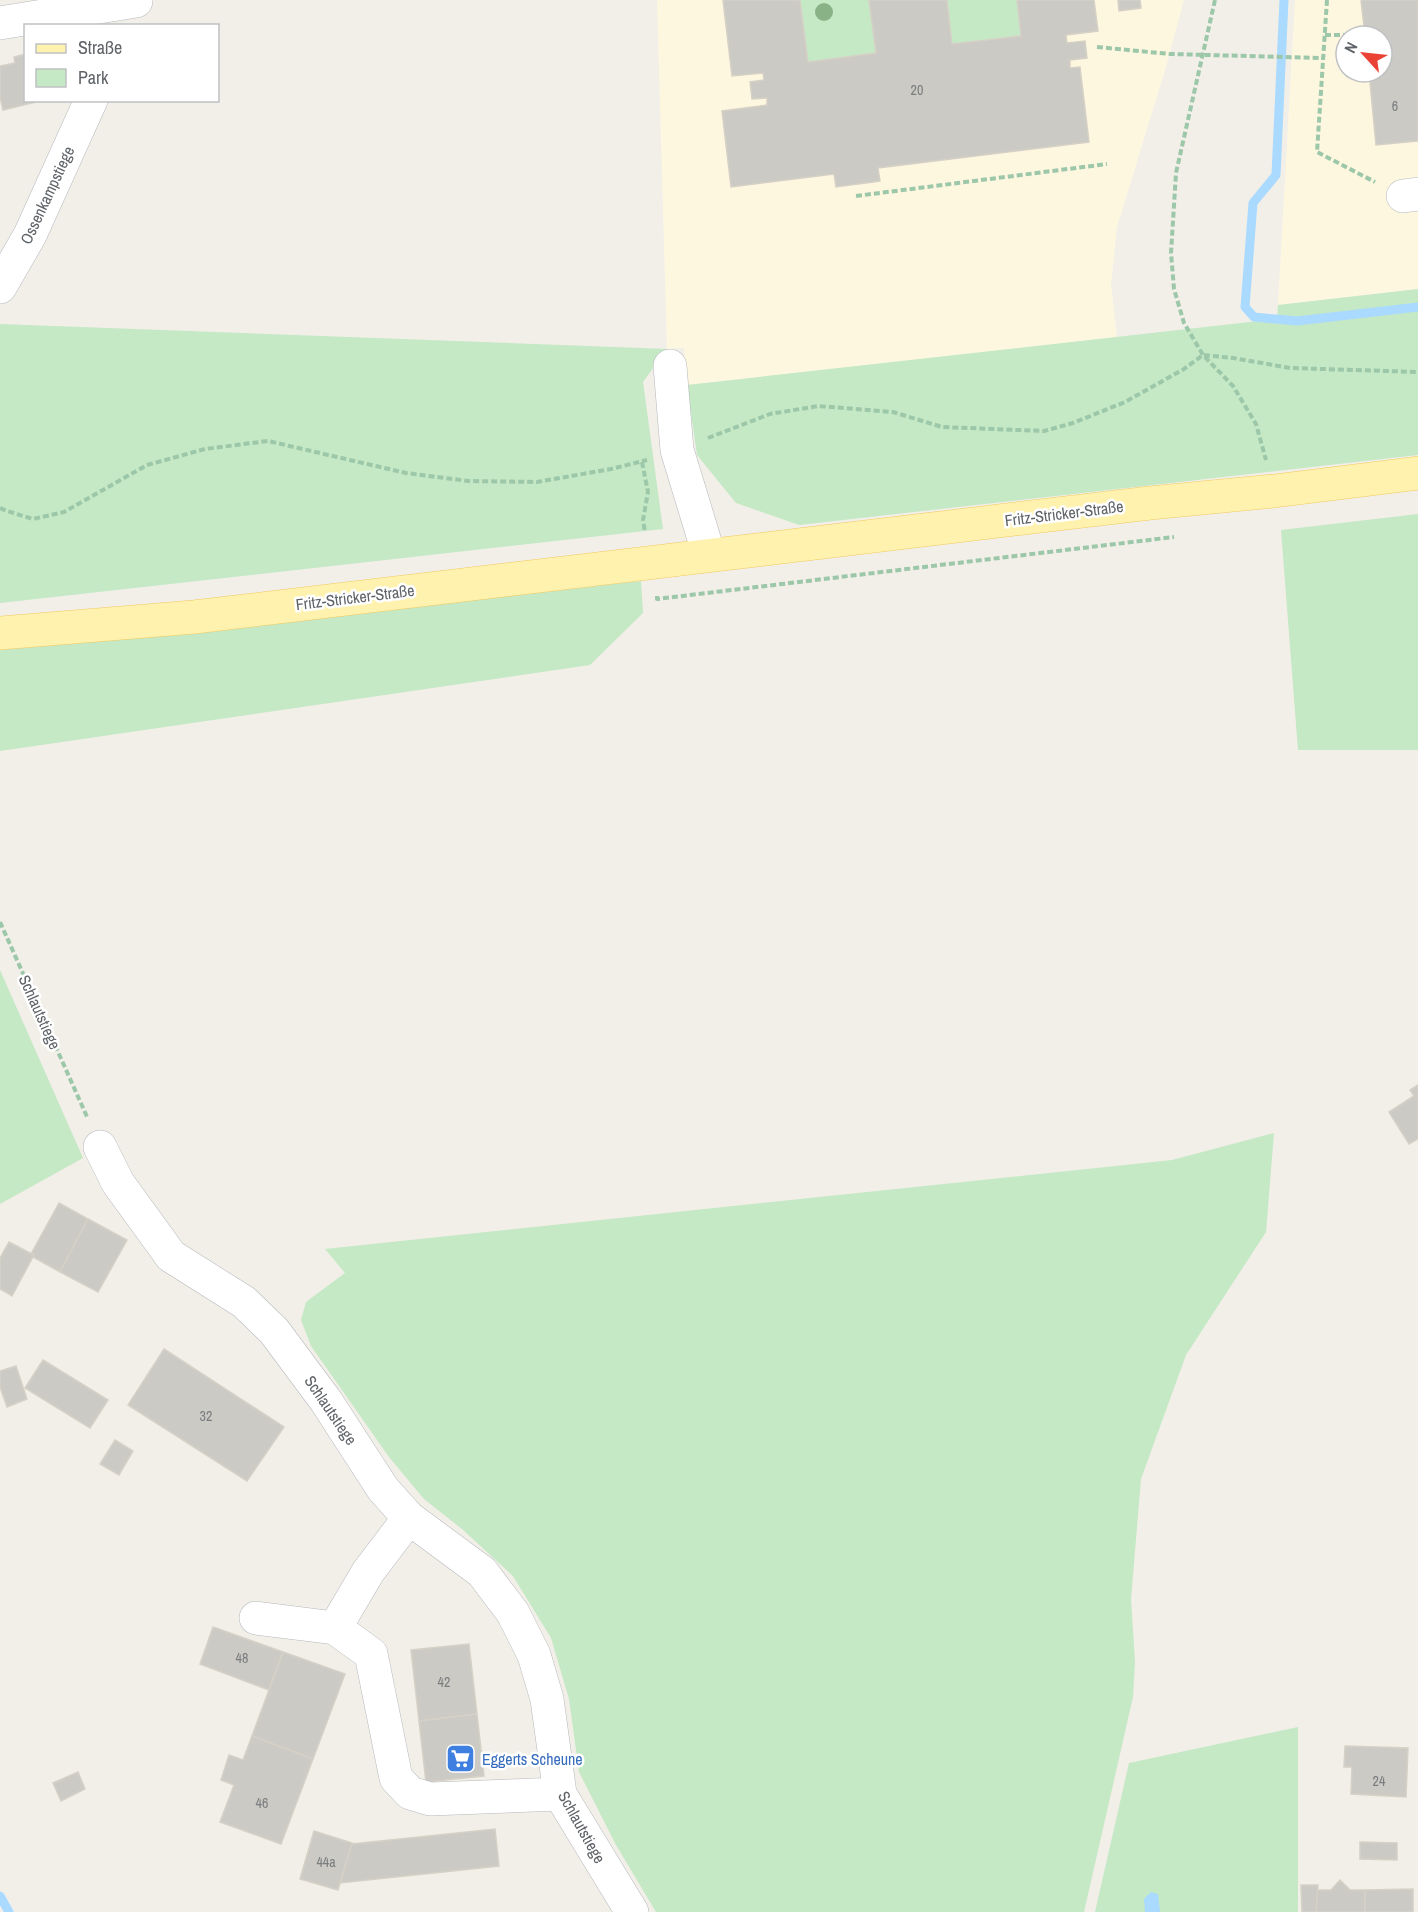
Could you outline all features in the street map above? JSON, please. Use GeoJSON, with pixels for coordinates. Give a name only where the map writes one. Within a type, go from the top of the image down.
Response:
{"type":"FeatureCollection","features":[{"type":"Feature","properties":{"kind":"main road","name":"Fritz-Stricker-Straße"},"geometry":{"type":"LineString","coordinates":[[0,633],[194,617],[1150,502],[1274,491],[1418,473]]}},
{"type":"Feature","properties":{"kind":"street"},"geometry":{"type":"LineString","coordinates":[[0,23],[136,0]]}},
{"type":"Feature","properties":{"kind":"street"},"geometry":{"type":"LineString","coordinates":[[126,24],[136,0]]}},
{"type":"Feature","properties":{"kind":"street","name":"Ossenkampstiege"},"geometry":{"type":"LineString","coordinates":[[0,287],[30,235],[90,102]]}},
{"type":"Feature","properties":{"kind":"street"},"geometry":{"type":"LineString","coordinates":[[670,366],[677,450],[710,555]]}},
{"type":"Feature","properties":{"kind":"street","name":"Schlautstiege"},"geometry":{"type":"LineString","coordinates":[[100,1147],[118,1183],[171,1256],[244,1302],[274,1331],[326,1401],[383,1489],[409,1518],[482,1572],[513,1613],[534,1655],[548,1699],[560,1794],[632,1912]]}},
{"type":"Feature","properties":{"kind":"street"},"geometry":{"type":"LineString","coordinates":[[335,1628],[368,1572],[409,1518]]}},
{"type":"Feature","properties":{"kind":"street"},"geometry":{"type":"LineString","coordinates":[[256,1618],[335,1628],[371,1654],[396,1778],[410,1793],[430,1799],[560,1794]]}},
{"type":"Feature","properties":{"kind":"path"},"geometry":{"type":"LineString","coordinates":[[1215,0],[1176,173],[1172,253],[1174,290],[1184,323],[1203,355],[1233,386],[1256,424],[1274,491]]}},
{"type":"Feature","properties":{"kind":"path"},"geometry":{"type":"LineString","coordinates":[[1326,0],[1317,152],[1412,195]]}},
{"type":"Feature","properties":{"kind":"path"},"geometry":{"type":"LineString","coordinates":[[1325,36],[1334,36]]}},
{"type":"Feature","properties":{"kind":"path"},"geometry":{"type":"LineString","coordinates":[[1097,47],[1170,54],[1323,58]]}},
{"type":"Feature","properties":{"kind":"path"},"geometry":{"type":"LineString","coordinates":[[856,196],[1107,164]]}},
{"type":"Feature","properties":{"kind":"path"},"geometry":{"type":"LineString","coordinates":[[0,508],[33,519],[64,512],[147,465],[205,449],[268,441],[406,473],[468,481],[537,482],[642,462],[770,414],[818,406],[893,412],[942,427],[1044,431],[1073,423],[1125,402],[1185,369],[1203,355],[1290,368],[1418,372]]}},
{"type":"Feature","properties":{"kind":"path","name":"Schlautstiege"},"geometry":{"type":"LineString","coordinates":[[0,922],[100,1147]]}},
{"type":"Feature","properties":{"kind":"shaded area"},"geometry":{"type":"Polygon","coordinates":[[[657,0],[1184,0],[1117,227],[1111,284],[1117,338],[687,385],[684,348],[667,349],[657,0]]]}},
{"type":"Feature","properties":{"kind":"shaded area"},"geometry":{"type":"Polygon","coordinates":[[[1295,0],[1418,0],[1418,289],[1278,305],[1295,0]]]}},
{"type":"Feature","properties":{"kind":"green space"},"geometry":{"type":"Polygon","coordinates":[[[800,0],[869,0],[876,53],[808,62],[800,0]]]}},
{"type":"Feature","properties":{"kind":"green space"},"geometry":{"type":"Polygon","coordinates":[[[947,0],[1017,0],[1021,36],[952,44],[947,0]]]}},
{"type":"Feature","properties":{"kind":"green space"},"geometry":{"type":"Polygon","coordinates":[[[1418,289],[1418,455],[799,525],[736,503],[697,455],[687,385],[1277,319],[1278,305],[1418,289]]]}},
{"type":"Feature","properties":{"kind":"green space"},"geometry":{"type":"Polygon","coordinates":[[[0,324],[667,349],[643,382],[663,529],[0,603],[0,324]]]}},
{"type":"Feature","properties":{"kind":"green space"},"geometry":{"type":"Polygon","coordinates":[[[1418,514],[1418,750],[1298,750],[1281,530],[1418,514]]]}},
{"type":"Feature","properties":{"kind":"green space"},"geometry":{"type":"Polygon","coordinates":[[[641,581],[643,613],[590,665],[0,751],[0,648],[641,581]]]}},
{"type":"Feature","properties":{"kind":"green space"},"geometry":{"type":"Polygon","coordinates":[[[0,970],[83,1158],[0,1204],[0,970]]]}},
{"type":"Feature","properties":{"kind":"green space"},"geometry":{"type":"Polygon","coordinates":[[[1274,1133],[1266,1232],[1186,1355],[1141,1479],[1131,1599],[1135,1662],[1133,1697],[1084,1912],[656,1912],[616,1845],[579,1772],[569,1699],[551,1638],[513,1576],[462,1529],[424,1499],[389,1457],[311,1346],[301,1320],[306,1302],[345,1273],[325,1249],[1172,1160],[1274,1133]]]}},
{"type":"Feature","properties":{"kind":"green space"},"geometry":{"type":"Polygon","coordinates":[[[1298,1727],[1298,1912],[1095,1912],[1129,1763],[1298,1727]]]}},
{"type":"Feature","properties":{"kind":"water"},"geometry":{"type":"Polygon","coordinates":[[[1151,1892],[1158,1894],[1160,1912],[1145,1912],[1144,1899],[1151,1892]]]}},
{"type":"Feature","properties":{"kind":"building"},"geometry":{"type":"Polygon","coordinates":[[[723,0],[800,0],[808,62],[876,53],[869,0],[947,0],[952,44],[1021,36],[1017,0],[1094,0],[1098,31],[1066,35],[1067,43],[1085,41],[1087,58],[1070,60],[1070,68],[1080,67],[1089,142],[878,168],[880,181],[836,187],[834,174],[731,187],[722,111],[767,105],[767,98],[752,99],[750,82],[764,80],[763,73],[732,76],[723,0]]]}},
{"type":"Feature","properties":{"kind":"building"},"geometry":{"type":"Polygon","coordinates":[[[1118,0],[1140,0],[1141,8],[1119,11],[1118,0]]]}},
{"type":"Feature","properties":{"kind":"building"},"geometry":{"type":"Polygon","coordinates":[[[1361,0],[1418,0],[1418,141],[1376,145],[1370,84],[1394,84],[1394,24],[1364,24],[1361,0]]]}},
{"type":"Feature","properties":{"kind":"building"},"geometry":{"type":"Polygon","coordinates":[[[24,54],[24,102],[36,102],[3,110],[0,97],[0,66],[15,63],[14,57],[24,54]]]}},
{"type":"Feature","properties":{"kind":"building"},"geometry":{"type":"Polygon","coordinates":[[[1418,1085],[1418,1139],[1409,1144],[1389,1112],[1414,1096],[1410,1090],[1418,1085]]]}},
{"type":"Feature","properties":{"kind":"building"},"geometry":{"type":"Polygon","coordinates":[[[59,1203],[88,1219],[60,1272],[31,1254],[59,1203]]]}},
{"type":"Feature","properties":{"kind":"building"},"geometry":{"type":"Polygon","coordinates":[[[88,1219],[127,1240],[98,1292],[60,1272],[88,1219]]]}},
{"type":"Feature","properties":{"kind":"building"},"geometry":{"type":"Polygon","coordinates":[[[9,1242],[34,1255],[12,1296],[0,1289],[0,1258],[9,1242]]]}},
{"type":"Feature","properties":{"kind":"building"},"geometry":{"type":"Polygon","coordinates":[[[164,1349],[284,1427],[247,1481],[128,1405],[164,1349]]]}},
{"type":"Feature","properties":{"kind":"building"},"geometry":{"type":"Polygon","coordinates":[[[43,1360],[108,1400],[90,1428],[25,1388],[43,1360]]]}},
{"type":"Feature","properties":{"kind":"building"},"geometry":{"type":"Polygon","coordinates":[[[16,1366],[27,1399],[7,1407],[0,1387],[0,1371],[16,1366]]]}},
{"type":"Feature","properties":{"kind":"building"},"geometry":{"type":"Polygon","coordinates":[[[115,1440],[133,1451],[119,1475],[100,1464],[115,1440]]]}},
{"type":"Feature","properties":{"kind":"building"},"geometry":{"type":"Polygon","coordinates":[[[213,1627],[283,1652],[269,1690],[200,1664],[213,1627]]]}},
{"type":"Feature","properties":{"kind":"building"},"geometry":{"type":"Polygon","coordinates":[[[469,1644],[477,1714],[419,1721],[411,1650],[469,1644]]]}},
{"type":"Feature","properties":{"kind":"building"},"geometry":{"type":"Polygon","coordinates":[[[283,1652],[345,1674],[313,1759],[252,1736],[283,1652]]]}},
{"type":"Feature","properties":{"kind":"building"},"geometry":{"type":"Polygon","coordinates":[[[477,1714],[484,1776],[426,1782],[419,1721],[477,1714]]]}},
{"type":"Feature","properties":{"kind":"building"},"geometry":{"type":"Polygon","coordinates":[[[252,1736],[313,1759],[281,1844],[220,1822],[234,1785],[221,1780],[229,1755],[243,1760],[252,1736]]]}},
{"type":"Feature","properties":{"kind":"building"},"geometry":{"type":"Polygon","coordinates":[[[1345,1746],[1408,1748],[1406,1797],[1351,1794],[1352,1767],[1344,1767],[1345,1746]]]}},
{"type":"Feature","properties":{"kind":"building"},"geometry":{"type":"Polygon","coordinates":[[[78,1772],[85,1789],[61,1801],[53,1783],[78,1772]]]}},
{"type":"Feature","properties":{"kind":"building"},"geometry":{"type":"Polygon","coordinates":[[[495,1829],[499,1866],[340,1883],[352,1844],[495,1829]]]}},
{"type":"Feature","properties":{"kind":"building"},"geometry":{"type":"Polygon","coordinates":[[[314,1831],[352,1843],[338,1890],[300,1879],[314,1831]]]}},
{"type":"Feature","properties":{"kind":"building"},"geometry":{"type":"Polygon","coordinates":[[[1360,1842],[1397,1843],[1397,1860],[1360,1859],[1360,1842]]]}},
{"type":"Feature","properties":{"kind":"building"},"geometry":{"type":"Polygon","coordinates":[[[1340,1880],[1350,1890],[1365,1890],[1365,1912],[1316,1912],[1316,1890],[1331,1890],[1340,1880]]]}},
{"type":"Feature","properties":{"kind":"building"},"geometry":{"type":"Polygon","coordinates":[[[1301,1885],[1318,1885],[1316,1912],[1302,1912],[1301,1885]]]}},
{"type":"Feature","properties":{"kind":"building"},"geometry":{"type":"Polygon","coordinates":[[[1413,1889],[1413,1912],[1365,1912],[1365,1890],[1413,1889]]]}},
{"type":"Feature","properties":{"kind":"waterway"},"geometry":{"type":"LineString","coordinates":[[1284,0],[1276,175],[1253,203],[1245,307],[1254,317],[1297,321],[1418,307]]}},
{"type":"Feature","properties":{"kind":"waterway"},"geometry":{"type":"LineString","coordinates":[[0,1896],[9,1912]]}},
{"type":"Feature","properties":{"kind":"place","name":"Eggerts Scheune"},"geometry":{"type":"Point","coordinates":[461,1759]}}]}
